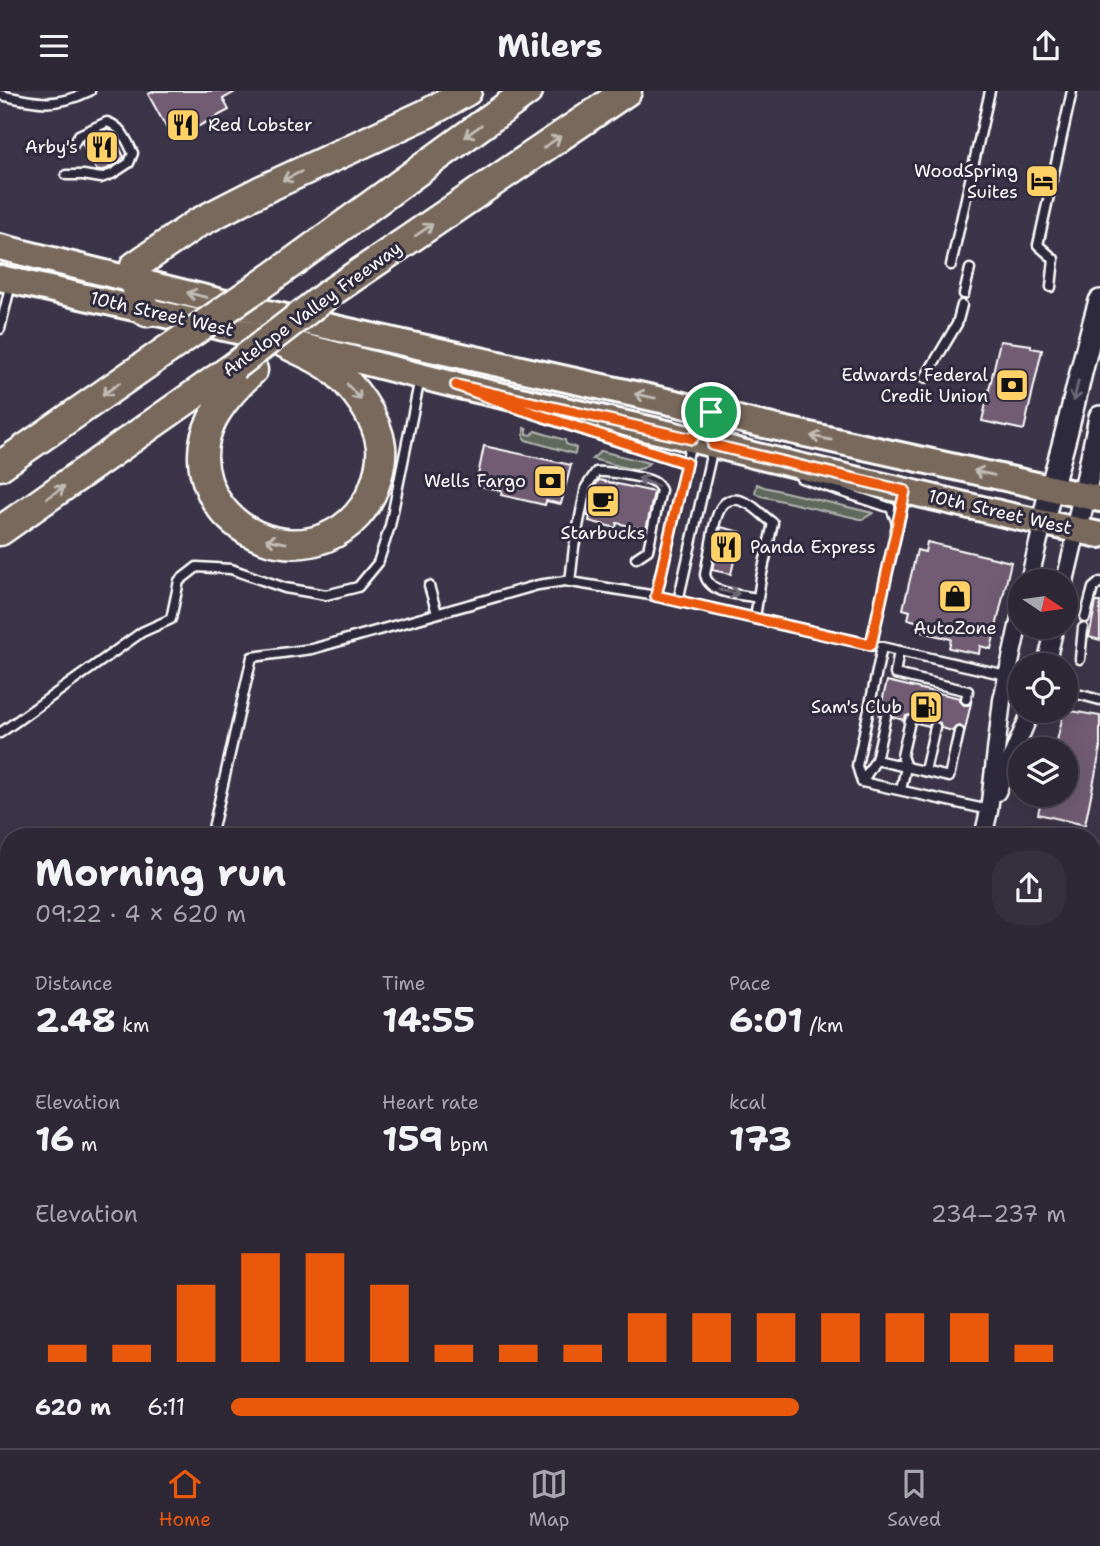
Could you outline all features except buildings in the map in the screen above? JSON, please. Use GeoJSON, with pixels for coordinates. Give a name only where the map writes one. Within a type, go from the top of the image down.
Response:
{"type":"FeatureCollection","features":[{"type":"Feature","properties":{"kind":"highway"},"geometry":{"type":"LineString","coordinates":[[147,311],[133,279],[135,266],[196,224],[262,190],[428,113],[467,91]]}},
{"type":"Feature","properties":{"kind":"highway"},"geometry":{"type":"LineString","coordinates":[[0,466],[271,278],[528,91]]}},
{"type":"Feature","properties":{"kind":"highway","name":"Antelope Valley Freeway"},"geometry":{"type":"LineString","coordinates":[[0,531],[244,368],[327,295],[627,91]]}},
{"type":"Feature","properties":{"kind":"highway"},"geometry":{"type":"LineString","coordinates":[[244,368],[207,429],[203,451],[205,473],[211,491],[234,522],[265,539],[297,544],[335,535],[366,505],[375,487],[380,469],[381,448],[376,426],[364,404],[329,366],[278,340]]}},
{"type":"Feature","properties":{"kind":"main road","name":"10th Street West"},"geometry":{"type":"LineString","coordinates":[[0,247],[254,310],[1093,498]]}},
{"type":"Feature","properties":{"kind":"main road","name":"10th Street West"},"geometry":{"type":"LineString","coordinates":[[6,279],[278,340],[697,449],[757,456],[1088,532]]}},
{"type":"Feature","properties":{"kind":"main road"},"geometry":{"type":"LineString","coordinates":[[697,449],[711,412]]}},
{"type":"Feature","properties":{"kind":"street"},"geometry":{"type":"LineString","coordinates":[[1032,569],[1050,488],[1100,301]]}},
{"type":"Feature","properties":{"kind":"street"},"geometry":{"type":"LineString","coordinates":[[1071,569],[1088,532],[1100,417]]}},
{"type":"Feature","properties":{"kind":"street"},"geometry":{"type":"LineString","coordinates":[[985,828],[1006,675],[1015,639]]}},
{"type":"Feature","properties":{"kind":"street"},"geometry":{"type":"LineString","coordinates":[[989,811],[1026,723]]}},
{"type":"Feature","properties":{"kind":"lane"},"geometry":{"type":"LineString","coordinates":[[0,95],[51,103],[90,91]]}},
{"type":"Feature","properties":{"kind":"lane"},"geometry":{"type":"LineString","coordinates":[[951,265],[990,91]]}},
{"type":"Feature","properties":{"kind":"lane"},"geometry":{"type":"LineString","coordinates":[[1051,287],[1054,259],[1038,244],[1072,91]]}},
{"type":"Feature","properties":{"kind":"lane"},"geometry":{"type":"LineString","coordinates":[[66,175],[101,178],[129,163],[133,153],[115,124],[107,122],[79,135],[72,147]]}},
{"type":"Feature","properties":{"kind":"lane"},"geometry":{"type":"LineString","coordinates":[[964,294],[970,269]]}},
{"type":"Feature","properties":{"kind":"lane"},"geometry":{"type":"LineString","coordinates":[[0,329],[6,279]]}},
{"type":"Feature","properties":{"kind":"lane"},"geometry":{"type":"LineString","coordinates":[[925,378],[957,324],[962,305]]}},
{"type":"Feature","properties":{"kind":"lane"},"geometry":{"type":"LineString","coordinates":[[456,385],[521,409]]}},
{"type":"Feature","properties":{"kind":"lane"},"geometry":{"type":"LineString","coordinates":[[0,733],[142,632],[171,619],[179,581],[197,567],[231,569],[285,588],[326,595],[358,587],[378,563],[390,526],[418,388]]}},
{"type":"Feature","properties":{"kind":"lane"},"geometry":{"type":"LineString","coordinates":[[533,413],[697,449]]}},
{"type":"Feature","properties":{"kind":"lane"},"geometry":{"type":"LineString","coordinates":[[656,596],[697,449]]}},
{"type":"Feature","properties":{"kind":"lane"},"geometry":{"type":"LineString","coordinates":[[678,601],[697,449]]}},
{"type":"Feature","properties":{"kind":"lane"},"geometry":{"type":"LineString","coordinates":[[757,456],[792,475],[891,508],[898,525]]}},
{"type":"Feature","properties":{"kind":"lane"},"geometry":{"type":"LineString","coordinates":[[570,582],[586,487],[596,472],[607,471],[653,481],[660,487],[648,550],[635,558]]}},
{"type":"Feature","properties":{"kind":"lane"},"geometry":{"type":"LineString","coordinates":[[871,645],[905,491]]}},
{"type":"Feature","properties":{"kind":"lane"},"geometry":{"type":"LineString","coordinates":[[755,618],[773,523],[751,505],[729,500],[717,514],[705,575],[707,582],[713,588],[758,598]]}},
{"type":"Feature","properties":{"kind":"lane"},"geometry":{"type":"LineString","coordinates":[[213,828],[252,657],[312,649],[538,585],[570,582],[656,596],[1006,675]]}},
{"type":"Feature","properties":{"kind":"lane"},"geometry":{"type":"LineString","coordinates":[[1080,659],[1084,623],[1093,589],[1100,582]]}},
{"type":"Feature","properties":{"kind":"lane"},"geometry":{"type":"LineString","coordinates":[[429,586],[437,613]]}},
{"type":"Feature","properties":{"kind":"lane"},"geometry":{"type":"LineString","coordinates":[[862,782],[857,767],[883,647]]}},
{"type":"Feature","properties":{"kind":"lane"},"geometry":{"type":"LineString","coordinates":[[900,651],[894,679],[968,691],[966,699]]}},
{"type":"Feature","properties":{"kind":"lane"},"geometry":{"type":"LineString","coordinates":[[1078,694],[1100,700]]}},
{"type":"Feature","properties":{"kind":"lane"},"geometry":{"type":"LineString","coordinates":[[862,782],[876,760],[886,716]]}},
{"type":"Feature","properties":{"kind":"lane"},"geometry":{"type":"LineString","coordinates":[[901,790],[906,767],[902,757],[910,721]]}},
{"type":"Feature","properties":{"kind":"lane"},"geometry":{"type":"LineString","coordinates":[[925,771],[934,727]]}},
{"type":"Feature","properties":{"kind":"lane"},"geometry":{"type":"LineString","coordinates":[[876,760],[949,777],[959,732]]}},
{"type":"Feature","properties":{"kind":"lane"},"geometry":{"type":"LineString","coordinates":[[862,782],[989,811]]}},
{"type":"Feature","properties":{"kind":"green space"},"geometry":{"type":"Polygon","coordinates":[[[524,428],[527,429],[527,434],[532,435],[535,431],[565,440],[566,444],[576,448],[575,454],[526,440],[524,428]]]}},
{"type":"Feature","properties":{"kind":"green space"},"geometry":{"type":"Polygon","coordinates":[[[601,451],[649,463],[635,470],[592,459],[601,451]]]}},
{"type":"Feature","properties":{"kind":"green space"},"geometry":{"type":"Polygon","coordinates":[[[757,484],[873,513],[860,519],[761,496],[755,493],[757,484]]]}},
{"type":"Feature","properties":{"kind":"place","name":"Red Lobster"},"geometry":{"type":"Point","coordinates":[183,125]}},
{"type":"Feature","properties":{"kind":"place","name":"Arby's"},"geometry":{"type":"Point","coordinates":[102,147]}},
{"type":"Feature","properties":{"kind":"place","name":"WoodSpring Suites"},"geometry":{"type":"Point","coordinates":[1042,181]}},
{"type":"Feature","properties":{"kind":"place","name":"Edwards Federal Credit Union"},"geometry":{"type":"Point","coordinates":[1012,385]}},
{"type":"Feature","properties":{"kind":"place","name":"Wells Fargo"},"geometry":{"type":"Point","coordinates":[550,481]}},
{"type":"Feature","properties":{"kind":"place","name":"Starbucks"},"geometry":{"type":"Point","coordinates":[603,501]}},
{"type":"Feature","properties":{"kind":"place","name":"Panda Express"},"geometry":{"type":"Point","coordinates":[726,547]}},
{"type":"Feature","properties":{"kind":"place","name":"AutoZone"},"geometry":{"type":"Point","coordinates":[955,596]}},
{"type":"Feature","properties":{"kind":"place","name":"Sam's Club"},"geometry":{"type":"Point","coordinates":[926,707]}},
{"type":"Feature","properties":{"kind":"route"},"geometry":{"type":"LineString","coordinates":[[456,385],[692,439],[711,412],[713,445],[905,491],[871,645],[656,596],[686,463],[456,385]]}}]}
